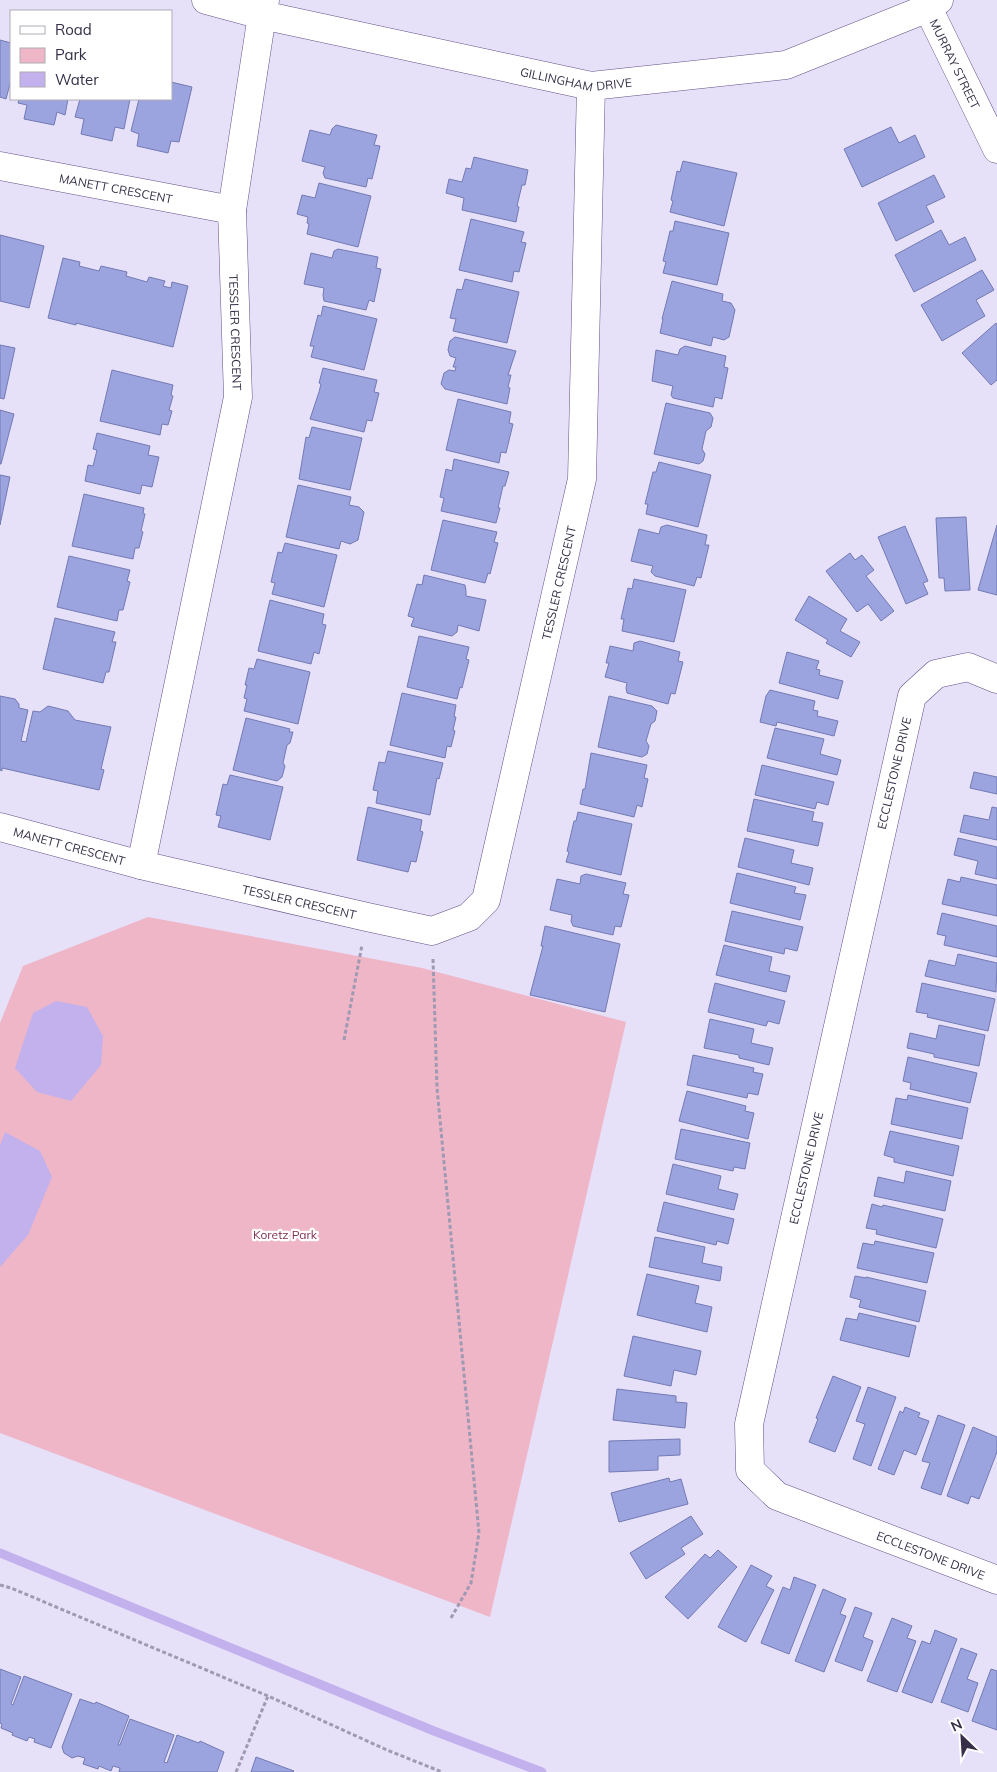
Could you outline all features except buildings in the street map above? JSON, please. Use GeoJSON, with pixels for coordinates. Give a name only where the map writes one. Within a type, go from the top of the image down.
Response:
{"type":"FeatureCollection","features":[{"type":"Feature","properties":{"kind":"street","name":"GILLINGHAM DRIVE"},"geometry":{"type":"LineString","coordinates":[[206,0],[263,7],[591,86],[786,65],[933,4]]}},
{"type":"Feature","properties":{"kind":"street","name":"MURRAY STREET"},"geometry":{"type":"LineString","coordinates":[[933,4],[997,148]]}},
{"type":"Feature","properties":{"kind":"street","name":"TESSLER CRESCENT"},"geometry":{"type":"LineString","coordinates":[[263,7],[232,210],[238,398],[141,864],[432,931],[469,917],[486,900],[582,479],[591,86]]}},
{"type":"Feature","properties":{"kind":"street","name":"MANETT CRESCENT"},"geometry":{"type":"LineString","coordinates":[[0,166],[232,210]]}},
{"type":"Feature","properties":{"kind":"street","name":"ECCLESTONE DRIVE"},"geometry":{"type":"LineString","coordinates":[[997,679],[968,668],[936,674],[912,696],[752,1414],[750,1470],[777,1496],[997,1580]]}},
{"type":"Feature","properties":{"kind":"street","name":"MANETT CRESCENT"},"geometry":{"type":"LineString","coordinates":[[0,827],[141,864]]}},
{"type":"Feature","properties":{"kind":"path"},"geometry":{"type":"LineString","coordinates":[[344,1040],[367,917]]}},
{"type":"Feature","properties":{"kind":"path"},"geometry":{"type":"LineString","coordinates":[[432,931],[437,1088],[479,1533],[472,1583],[451,1618]]}},
{"type":"Feature","properties":{"kind":"path"},"geometry":{"type":"LineString","coordinates":[[0,1585],[268,1696],[387,1750],[442,1772]]}},
{"type":"Feature","properties":{"kind":"path"},"geometry":{"type":"LineString","coordinates":[[236,1772],[268,1696]]}},
{"type":"Feature","properties":{"kind":"green space","name":"Koretz Park"},"geometry":{"type":"Polygon","coordinates":[[[148,917],[422,968],[626,1022],[490,1617],[0,1433],[0,1023],[23,966],[148,917]]]}},
{"type":"Feature","properties":{"kind":"water"},"geometry":{"type":"Polygon","coordinates":[[[56,1001],[87,1007],[103,1036],[101,1065],[71,1101],[37,1092],[15,1068],[33,1013],[56,1001]]]}},
{"type":"Feature","properties":{"kind":"water"},"geometry":{"type":"Polygon","coordinates":[[[5,1132],[40,1151],[52,1177],[28,1235],[0,1267],[0,1145],[5,1132]]]}},
{"type":"Feature","properties":{"kind":"waterway"},"geometry":{"type":"LineString","coordinates":[[0,1553],[434,1731],[542,1772]]}}]}
